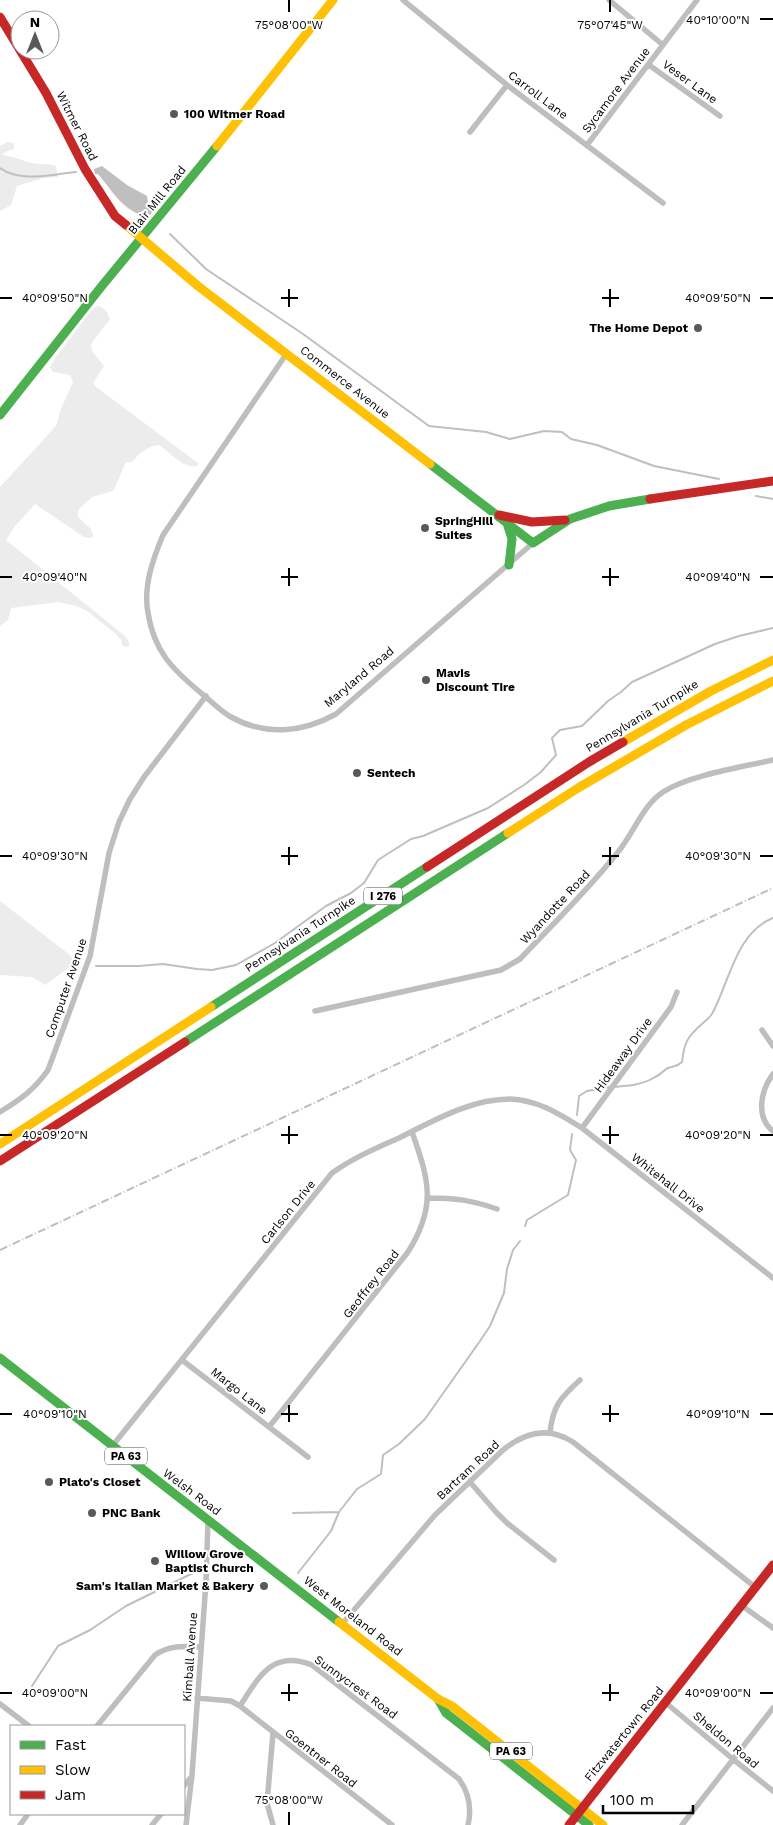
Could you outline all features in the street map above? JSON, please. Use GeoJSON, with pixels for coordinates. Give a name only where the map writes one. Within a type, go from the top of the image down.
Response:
{"type":"FeatureCollection","features":[{"type":"Feature","properties":{"kind":"main road","name":"Blair Mill Road"},"geometry":{"type":"LineString","coordinates":[[0,415],[101,286],[141,240],[333,0]]}},
{"type":"Feature","properties":{"kind":"main road","name":"Witmer Road"},"geometry":{"type":"LineString","coordinates":[[0,17],[46,93],[85,170],[115,216],[141,240]]}},
{"type":"Feature","properties":{"kind":"main road","name":"Commerce Avenue"},"geometry":{"type":"LineString","coordinates":[[141,240],[198,286],[533,543]]}},
{"type":"Feature","properties":{"kind":"main road","name":"Maryland Road"},"geometry":{"type":"LineString","coordinates":[[533,543],[583,514],[628,502],[773,482]]}},
{"type":"Feature","properties":{"kind":"main road"},"geometry":{"type":"LineString","coordinates":[[495,514],[532,522],[570,520]]}},
{"type":"Feature","properties":{"kind":"main road"},"geometry":{"type":"LineString","coordinates":[[507,523],[512,539],[509,565]]}},
{"type":"Feature","properties":{"kind":"main road","name":"Pennsylvania Turnpike"},"geometry":{"type":"LineString","coordinates":[[0,1144],[589,762],[711,691],[773,660]]}},
{"type":"Feature","properties":{"kind":"main road","name":"I 276"},"geometry":{"type":"LineString","coordinates":[[0,1161],[578,788],[686,725],[773,681]]}},
{"type":"Feature","properties":{"kind":"main road","name":"Welsh Road"},"geometry":{"type":"LineString","coordinates":[[0,1358],[252,1553]]}},
{"type":"Feature","properties":{"kind":"main road","name":"West Moreland Road"},"geometry":{"type":"LineString","coordinates":[[252,1553],[438,1699],[446,1713],[579,1811],[603,1825]]}},
{"type":"Feature","properties":{"kind":"main road","name":"Fitzwatertown Road"},"geometry":{"type":"LineString","coordinates":[[569,1825],[773,1565]]}},
{"type":"Feature","properties":{"kind":"main road","name":"West Moreland Road"},"geometry":{"type":"LineString","coordinates":[[579,1811],[589,1825]]}},
{"type":"Feature","properties":{"kind":"street","name":"Carroll Lane"},"geometry":{"type":"LineString","coordinates":[[403,0],[507,85],[663,203]]}},
{"type":"Feature","properties":{"kind":"street","name":"Veser Lane"},"geometry":{"type":"LineString","coordinates":[[609,0],[663,45]]}},
{"type":"Feature","properties":{"kind":"street","name":"Sycamore Avenue"},"geometry":{"type":"LineString","coordinates":[[587,145],[698,0]]}},
{"type":"Feature","properties":{"kind":"street","name":"Veser Lane"},"geometry":{"type":"LineString","coordinates":[[649,65],[720,116]]}},
{"type":"Feature","properties":{"kind":"street"},"geometry":{"type":"LineString","coordinates":[[470,132],[507,85]]}},
{"type":"Feature","properties":{"kind":"street","name":"Maryland Road"},"geometry":{"type":"LineString","coordinates":[[287,353],[163,535],[154,557],[148,584],[147,611],[154,638],[168,662],[230,716],[253,727],[280,731],[306,728],[323,722],[336,714],[533,543]]}},
{"type":"Feature","properties":{"kind":"street","name":"Computer Avenue"},"geometry":{"type":"LineString","coordinates":[[0,1112],[24,1097],[37,1085],[48,1070],[90,956],[109,853],[119,822],[144,776],[206,696]]}},
{"type":"Feature","properties":{"kind":"street","name":"Wyandotte Road"},"geometry":{"type":"LineString","coordinates":[[316,1011],[501,970],[512,965],[520,959],[604,869],[620,850],[642,814],[662,792],[692,779],[773,760]]}},
{"type":"Feature","properties":{"kind":"street","name":"Hideaway Drive"},"geometry":{"type":"LineString","coordinates":[[582,1128],[671,1007],[677,992]]}},
{"type":"Feature","properties":{"kind":"street"},"geometry":{"type":"LineString","coordinates":[[762,1030],[773,1046]]}},
{"type":"Feature","properties":{"kind":"street"},"geometry":{"type":"LineString","coordinates":[[773,1074],[766,1085],[762,1101],[765,1122],[773,1131]]}},
{"type":"Feature","properties":{"kind":"street","name":"Carlson Drive"},"geometry":{"type":"LineString","coordinates":[[113,1446],[332,1173],[346,1162],[465,1107],[489,1101],[510,1099],[548,1107]]}},
{"type":"Feature","properties":{"kind":"street","name":"Whitehall Drive"},"geometry":{"type":"LineString","coordinates":[[548,1107],[582,1128],[773,1278]]}},
{"type":"Feature","properties":{"kind":"street","name":"Geoffrey Road"},"geometry":{"type":"LineString","coordinates":[[269,1427],[418,1237],[424,1220],[428,1198],[425,1171],[412,1132]]}},
{"type":"Feature","properties":{"kind":"street"},"geometry":{"type":"LineString","coordinates":[[428,1198],[456,1198],[474,1201],[497,1209]]}},
{"type":"Feature","properties":{"kind":"street","name":"Margo Lane"},"geometry":{"type":"LineString","coordinates":[[182,1360],[308,1458]]}},
{"type":"Feature","properties":{"kind":"street"},"geometry":{"type":"LineString","coordinates":[[580,1380],[561,1397],[556,1405],[550,1432],[573,1442],[755,1587]]}},
{"type":"Feature","properties":{"kind":"street","name":"Bartram Road"},"geometry":{"type":"LineString","coordinates":[[342,1624],[423,1527],[470,1482],[514,1442],[535,1434],[550,1432]]}},
{"type":"Feature","properties":{"kind":"street"},"geometry":{"type":"LineString","coordinates":[[470,1482],[507,1522],[554,1560]]}},
{"type":"Feature","properties":{"kind":"street","name":"Kimball Avenue"},"geometry":{"type":"LineString","coordinates":[[186,1825],[192,1775],[208,1520]]}},
{"type":"Feature","properties":{"kind":"street"},"geometry":{"type":"LineString","coordinates":[[741,1605],[773,1628]]}},
{"type":"Feature","properties":{"kind":"street"},"geometry":{"type":"LineString","coordinates":[[98,1725],[155,1655],[162,1650],[176,1646],[201,1647]]}},
{"type":"Feature","properties":{"kind":"street","name":"Sunnycrest Road"},"geometry":{"type":"LineString","coordinates":[[240,1706],[261,1675],[273,1665],[288,1660],[312,1665],[459,1779],[467,1793],[469,1802],[470,1817],[468,1825]]}},
{"type":"Feature","properties":{"kind":"street"},"geometry":{"type":"LineString","coordinates":[[197,1698],[231,1701],[240,1706]]}},
{"type":"Feature","properties":{"kind":"street","name":"Sheldon Road"},"geometry":{"type":"LineString","coordinates":[[666,1703],[773,1791]]}},
{"type":"Feature","properties":{"kind":"street"},"geometry":{"type":"LineString","coordinates":[[0,1704],[28,1725]]}},
{"type":"Feature","properties":{"kind":"street","name":"Goentner Road"},"geometry":{"type":"LineString","coordinates":[[240,1706],[273,1734],[392,1825]]}},
{"type":"Feature","properties":{"kind":"street"},"geometry":{"type":"LineString","coordinates":[[682,1825],[773,1708]]}},
{"type":"Feature","properties":{"kind":"street"},"geometry":{"type":"LineString","coordinates":[[273,1734],[268,1812],[273,1825]]}},
{"type":"Feature","properties":{"kind":"street"},"geometry":{"type":"LineString","coordinates":[[185,1785],[192,1775]]}},
{"type":"Feature","properties":{"kind":"street"},"geometry":{"type":"LineString","coordinates":[[152,1825],[160,1815]]}},
{"type":"Feature","properties":{"kind":"shaded area"},"geometry":{"type":"Polygon","coordinates":[[[7,142],[14,143],[14,149],[2,155],[56,166],[58,177],[44,178],[17,186],[11,205],[0,211],[0,146],[7,142]]]}},
{"type":"Feature","properties":{"kind":"shaded area"},"geometry":{"type":"Polygon","coordinates":[[[102,166],[127,185],[147,196],[148,202],[146,204],[153,211],[150,215],[142,211],[138,214],[120,201],[98,174],[95,174],[94,169],[102,166]]]}},
{"type":"Feature","properties":{"kind":"shaded area"},"geometry":{"type":"Polygon","coordinates":[[[97,306],[107,312],[110,319],[91,344],[92,351],[104,366],[93,383],[198,463],[197,466],[182,463],[159,445],[151,447],[140,453],[132,462],[126,462],[113,491],[92,497],[78,510],[78,517],[91,529],[93,536],[91,538],[84,537],[35,504],[15,526],[6,540],[125,636],[129,642],[127,647],[123,646],[116,634],[87,611],[76,606],[58,602],[11,608],[8,620],[0,626],[0,487],[56,426],[73,382],[70,375],[53,372],[50,367],[90,312],[97,306]]]}},
{"type":"Feature","properties":{"kind":"shaded area"},"geometry":{"type":"Polygon","coordinates":[[[0,901],[70,955],[75,963],[45,985],[32,977],[0,975],[0,901]]]}},
{"type":"Feature","properties":{"kind":"waterway"},"geometry":{"type":"LineString","coordinates":[[0,168],[8,173],[27,176],[47,176],[76,172]]}},
{"type":"Feature","properties":{"kind":"waterway"},"geometry":{"type":"LineString","coordinates":[[170,234],[206,269],[303,334],[429,426],[486,432],[510,439],[544,431],[562,432],[571,439],[597,445],[654,466],[719,479]]}},
{"type":"Feature","properties":{"kind":"waterway"},"geometry":{"type":"LineString","coordinates":[[756,496],[773,499]]}},
{"type":"Feature","properties":{"kind":"waterway"},"geometry":{"type":"LineString","coordinates":[[96,966],[163,964],[212,970],[236,965],[275,943],[326,906],[351,893],[364,883],[378,860],[411,839],[423,836],[488,808],[524,785],[541,772],[556,755],[552,738],[560,730],[582,726],[608,701],[632,682],[715,644],[773,628]]}},
{"type":"Feature","properties":{"kind":"waterway"},"geometry":{"type":"LineString","coordinates":[[614,1087],[646,1082],[668,1068],[677,1066],[682,1062],[688,1040],[712,1014],[742,946],[760,925],[773,918]]}},
{"type":"Feature","properties":{"kind":"waterway"},"geometry":{"type":"LineString","coordinates":[[577,1115],[579,1096],[587,1091],[609,1087]]}},
{"type":"Feature","properties":{"kind":"waterway"},"geometry":{"type":"LineString","coordinates":[[525,1226],[527,1220],[568,1195],[576,1160],[570,1150],[572,1134]]}},
{"type":"Feature","properties":{"kind":"waterway"},"geometry":{"type":"LineString","coordinates":[[293,1513],[339,1512],[357,1489],[381,1474],[383,1455],[399,1444],[425,1419],[490,1326],[504,1293],[507,1269],[513,1250],[520,1241]]}},
{"type":"Feature","properties":{"kind":"waterway"},"geometry":{"type":"LineString","coordinates":[[298,1573],[331,1531],[339,1512]]}},
{"type":"Feature","properties":{"kind":"waterway"},"geometry":{"type":"LineString","coordinates":[[32,1686],[58,1646],[90,1630],[126,1606],[197,1571]]}},
{"type":"Feature","properties":{"kind":"railway"},"geometry":{"type":"LineString","coordinates":[[0,1250],[773,888]]}},
{"type":"Feature","properties":{"kind":"traffic: fast"},"geometry":{"type":"LineString","coordinates":[[0,415],[101,287],[217,146]]}},
{"type":"Feature","properties":{"kind":"traffic: fast"},"geometry":{"type":"LineString","coordinates":[[430,464],[533,543],[570,519],[609,506],[650,499]]}},
{"type":"Feature","properties":{"kind":"traffic: fast"},"geometry":{"type":"LineString","coordinates":[[507,523],[512,539],[509,565]]}},
{"type":"Feature","properties":{"kind":"traffic: fast"},"geometry":{"type":"LineString","coordinates":[[185,1042],[508,833]]}},
{"type":"Feature","properties":{"kind":"traffic: fast"},"geometry":{"type":"LineString","coordinates":[[211,1007],[427,867]]}},
{"type":"Feature","properties":{"kind":"traffic: fast"},"geometry":{"type":"LineString","coordinates":[[0,1358],[339,1622]]}},
{"type":"Feature","properties":{"kind":"traffic: fast"},"geometry":{"type":"LineString","coordinates":[[438,1699],[446,1713],[589,1825]]}},
{"type":"Feature","properties":{"kind":"traffic: slow"},"geometry":{"type":"LineString","coordinates":[[217,146],[333,0]]}},
{"type":"Feature","properties":{"kind":"traffic: slow"},"geometry":{"type":"LineString","coordinates":[[126,225],[198,286],[430,464]]}},
{"type":"Feature","properties":{"kind":"traffic: slow"},"geometry":{"type":"LineString","coordinates":[[623,742],[711,691],[773,660]]}},
{"type":"Feature","properties":{"kind":"traffic: slow"},"geometry":{"type":"LineString","coordinates":[[508,833],[578,788],[686,725],[773,681]]}},
{"type":"Feature","properties":{"kind":"traffic: slow"},"geometry":{"type":"LineString","coordinates":[[0,1144],[211,1007]]}},
{"type":"Feature","properties":{"kind":"traffic: slow"},"geometry":{"type":"LineString","coordinates":[[339,1622],[438,1699],[452,1706],[603,1825]]}},
{"type":"Feature","properties":{"kind":"traffic: jam"},"geometry":{"type":"LineString","coordinates":[[0,17],[46,93],[85,169],[115,216],[126,225]]}},
{"type":"Feature","properties":{"kind":"traffic: jam"},"geometry":{"type":"LineString","coordinates":[[650,499],[773,481]]}},
{"type":"Feature","properties":{"kind":"traffic: jam"},"geometry":{"type":"LineString","coordinates":[[499,515],[532,522],[565,520]]}},
{"type":"Feature","properties":{"kind":"traffic: jam"},"geometry":{"type":"LineString","coordinates":[[427,867],[623,742]]}},
{"type":"Feature","properties":{"kind":"traffic: jam"},"geometry":{"type":"LineString","coordinates":[[0,1161],[185,1042]]}},
{"type":"Feature","properties":{"kind":"traffic: jam"},"geometry":{"type":"LineString","coordinates":[[569,1825],[773,1565]]}},
{"type":"Feature","properties":{"kind":"place","name":"100 Witmer Road"},"geometry":{"type":"Point","coordinates":[174,114]}},
{"type":"Feature","properties":{"kind":"place","name":"The Home Depot"},"geometry":{"type":"Point","coordinates":[698,328]}},
{"type":"Feature","properties":{"kind":"place","name":"SpringHill Suites"},"geometry":{"type":"Point","coordinates":[425,528]}},
{"type":"Feature","properties":{"kind":"place","name":"Mavis Discount Tire"},"geometry":{"type":"Point","coordinates":[426,680]}},
{"type":"Feature","properties":{"kind":"place","name":"Sentech"},"geometry":{"type":"Point","coordinates":[357,773]}},
{"type":"Feature","properties":{"kind":"place","name":"Plato's Closet"},"geometry":{"type":"Point","coordinates":[49,1482]}},
{"type":"Feature","properties":{"kind":"place","name":"PNC Bank"},"geometry":{"type":"Point","coordinates":[92,1513]}},
{"type":"Feature","properties":{"kind":"place","name":"Willow Grove Baptist Church"},"geometry":{"type":"Point","coordinates":[155,1561]}},
{"type":"Feature","properties":{"kind":"place","name":"Sam's Italian Market & Bakery"},"geometry":{"type":"Point","coordinates":[264,1586]}}]}
